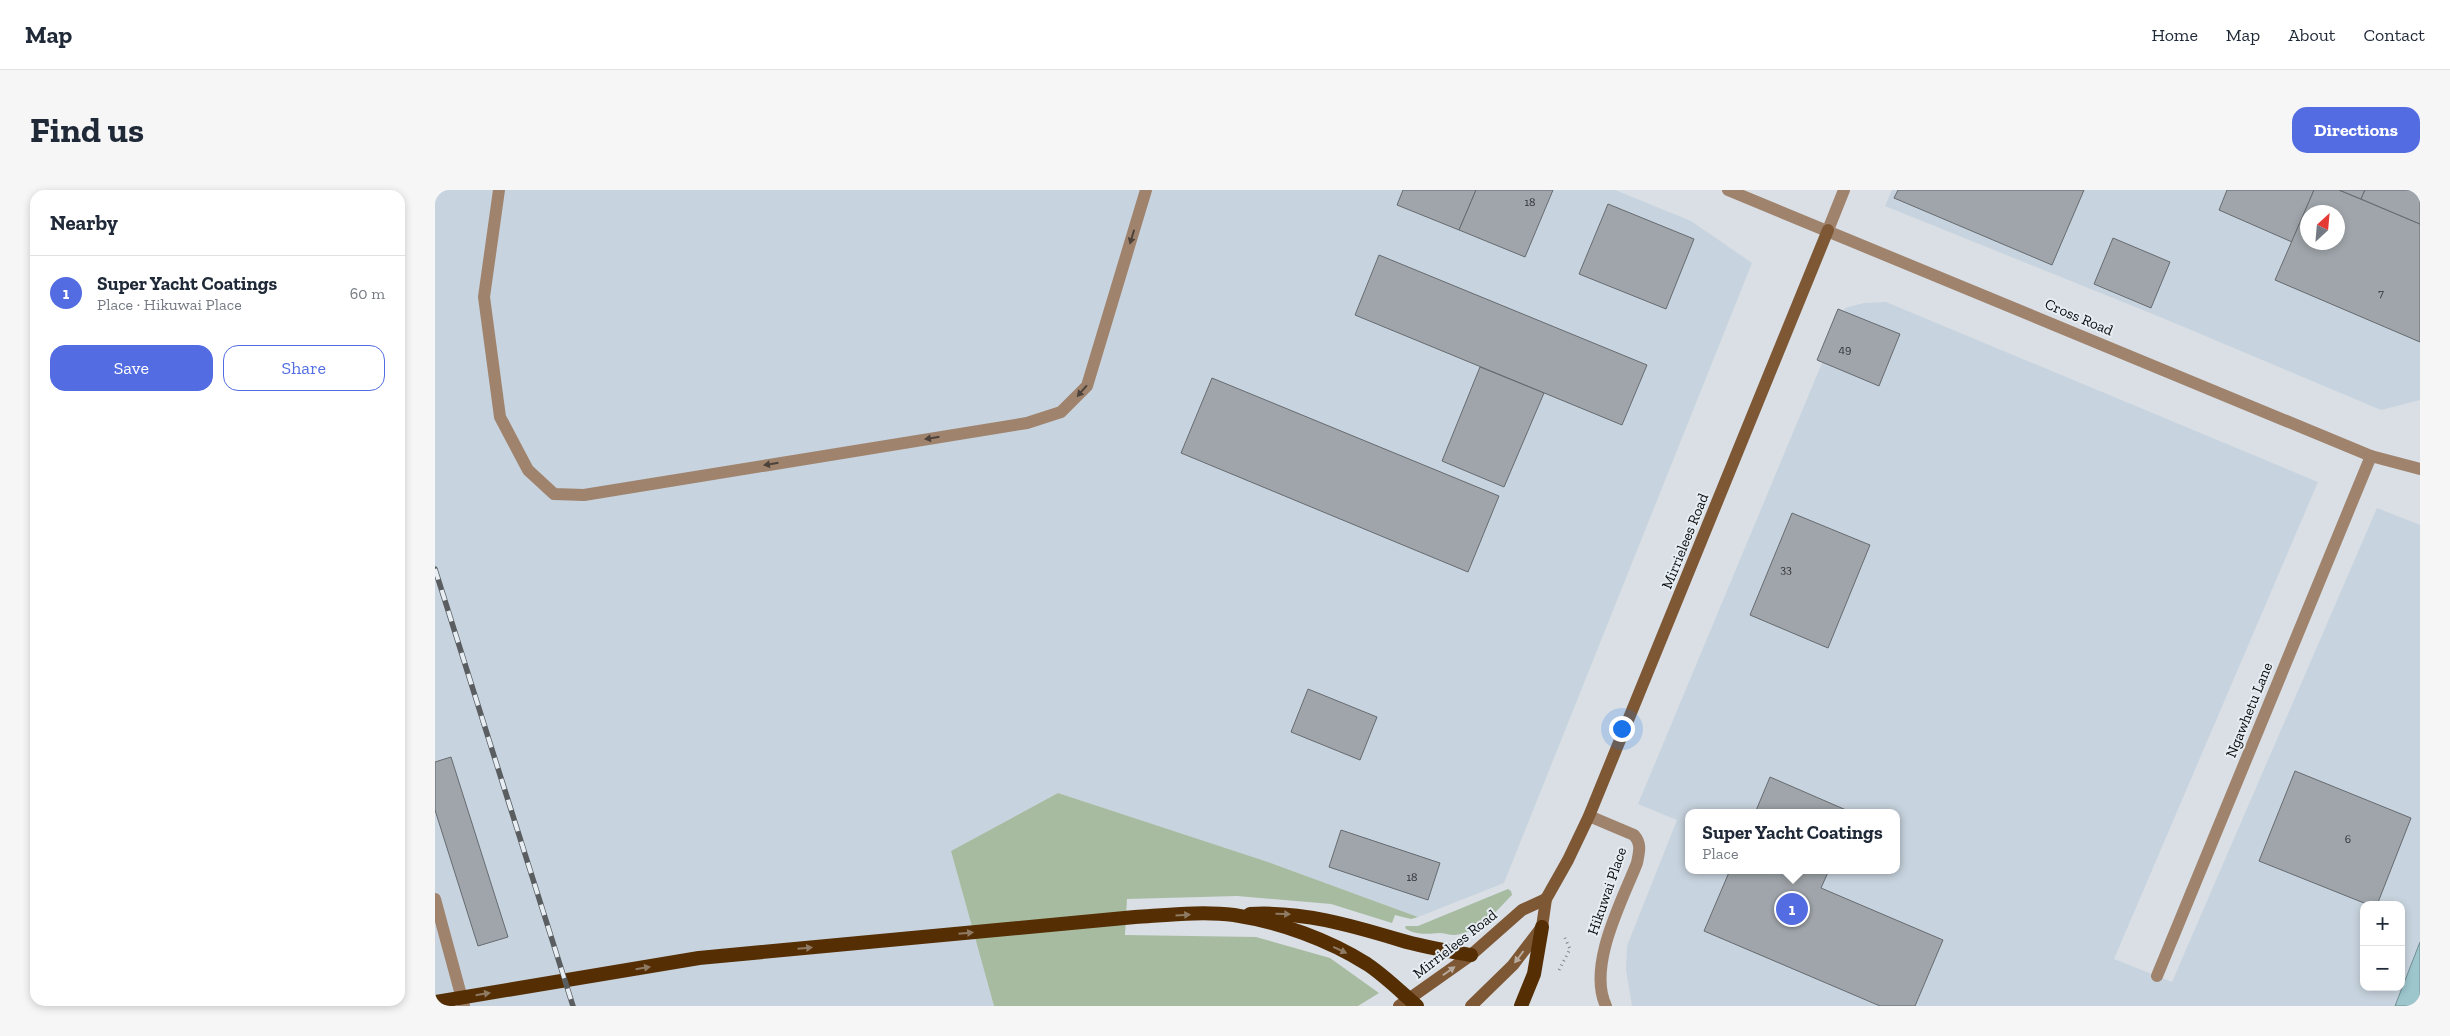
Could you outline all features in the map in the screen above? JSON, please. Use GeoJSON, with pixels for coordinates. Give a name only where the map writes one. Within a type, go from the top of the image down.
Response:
{"type":"FeatureCollection","features":[{"type":"Feature","properties":{"kind":"highway"},"geometry":{"type":"LineString","coordinates":[[435,1002],[699,958],[1135,917],[1192,914],[1304,915],[1358,927],[1400,940],[1471,955]]}},
{"type":"Feature","properties":{"kind":"highway"},"geometry":{"type":"LineString","coordinates":[[1234,915],[1279,926],[1345,952],[1368,965],[1408,1004]]}},
{"type":"Feature","properties":{"kind":"highway"},"geometry":{"type":"LineString","coordinates":[[1521,1006],[1534,974],[1542,927]]}},
{"type":"Feature","properties":{"kind":"main road","name":"Mirrielees Road"},"geometry":{"type":"LineString","coordinates":[[1471,1006],[1513,966],[1542,927],[1546,899],[1568,860],[1589,816],[1828,230]]}},
{"type":"Feature","properties":{"kind":"main road","name":"Mirrielees Road"},"geometry":{"type":"LineString","coordinates":[[1408,1004],[1471,955],[1522,910],[1546,899]]}},
{"type":"Feature","properties":{"kind":"street"},"geometry":{"type":"LineString","coordinates":[[499,190],[484,297],[501,417],[528,470],[554,494],[584,495],[1027,423],[1061,412],[1087,386],[1145,190]]}},
{"type":"Feature","properties":{"kind":"street","name":"Cross Road"},"geometry":{"type":"LineString","coordinates":[[1728,190],[2371,456],[2420,470]]}},
{"type":"Feature","properties":{"kind":"street","name":"Mirrielees Road"},"geometry":{"type":"LineString","coordinates":[[1828,230],[1844,190]]}},
{"type":"Feature","properties":{"kind":"street","name":"Ngawhetu Lane"},"geometry":{"type":"LineString","coordinates":[[2157,976],[2371,456]]}},
{"type":"Feature","properties":{"kind":"street","name":"Hikuwai Place"},"geometry":{"type":"LineString","coordinates":[[1589,816],[1634,835],[1640,848],[1637,862],[1601,960],[1602,997],[1606,1006]]}},
{"type":"Feature","properties":{"kind":"street"},"geometry":{"type":"LineString","coordinates":[[435,899],[464,1006]]}},
{"type":"Feature","properties":{"kind":"shaded area"},"geometry":{"type":"Polygon","coordinates":[[[435,190],[1615,190],[1691,221],[1752,263],[1504,883],[1418,917],[1268,862],[1058,793],[951,851],[994,1006],[435,1006],[435,190]]]}},
{"type":"Feature","properties":{"kind":"shaded area"},"geometry":{"type":"Polygon","coordinates":[[[1892,190],[2420,190],[2420,400],[2381,410],[2165,319],[1885,206],[1892,190]]]}},
{"type":"Feature","properties":{"kind":"shaded area"},"geometry":{"type":"Polygon","coordinates":[[[1886,302],[2318,482],[2114,959],[2172,982],[2377,508],[2420,525],[2420,942],[2405,980],[2405,901],[2360,901],[2360,991],[2401,991],[2395,1006],[1632,1006],[1626,970],[1627,946],[1677,820],[1638,804],[1845,308],[1864,303],[1886,302]]]}},
{"type":"Feature","properties":{"kind":"green space"},"geometry":{"type":"Polygon","coordinates":[[[1058,793],[1268,862],[1418,917],[1411,919],[1395,915],[1392,923],[1331,904],[1237,896],[1127,899],[1125,935],[1256,937],[1330,958],[1379,993],[1358,1006],[994,1006],[951,851],[1058,793]]]}},
{"type":"Feature","properties":{"kind":"green space"},"geometry":{"type":"Polygon","coordinates":[[[1508,889],[1512,895],[1479,926],[1471,930],[1454,935],[1439,933],[1421,934],[1405,928],[1406,926],[1418,926],[1508,889]]]}},
{"type":"Feature","properties":{"kind":"water"},"geometry":{"type":"Polygon","coordinates":[[[2420,942],[2420,1006],[2395,1006],[2401,991],[2405,991],[2405,980],[2420,942]]]}},
{"type":"Feature","properties":{"kind":"building"},"geometry":{"type":"Polygon","coordinates":[[[1403,190],[1476,190],[1459,230],[1397,205],[1403,190]]]}},
{"type":"Feature","properties":{"kind":"building"},"geometry":{"type":"Polygon","coordinates":[[[1476,190],[1553,190],[1525,257],[1459,230],[1476,190]]]}},
{"type":"Feature","properties":{"kind":"building"},"geometry":{"type":"Polygon","coordinates":[[[1898,190],[2084,190],[2052,265],[1894,198],[1898,190]]]}},
{"type":"Feature","properties":{"kind":"building"},"geometry":{"type":"Polygon","coordinates":[[[2227,190],[2314,190],[2308,205],[2300,205],[2300,223],[2292,242],[2219,210],[2227,190]]]}},
{"type":"Feature","properties":{"kind":"building"},"geometry":{"type":"Polygon","coordinates":[[[2314,190],[2339,190],[2420,224],[2420,342],[2275,280],[2300,222],[2300,250],[2345,250],[2345,205],[2308,205],[2314,190]]]}},
{"type":"Feature","properties":{"kind":"building"},"geometry":{"type":"Polygon","coordinates":[[[2339,190],[2365,190],[2361,199],[2339,190]]]}},
{"type":"Feature","properties":{"kind":"building"},"geometry":{"type":"Polygon","coordinates":[[[2365,190],[2420,190],[2420,224],[2361,199],[2365,190]]]}},
{"type":"Feature","properties":{"kind":"building"},"geometry":{"type":"Polygon","coordinates":[[[1608,204],[1694,239],[1666,309],[1579,274],[1608,204]]]}},
{"type":"Feature","properties":{"kind":"building"},"geometry":{"type":"Polygon","coordinates":[[[2113,238],[2170,262],[2151,308],[2094,284],[2113,238]]]}},
{"type":"Feature","properties":{"kind":"building"},"geometry":{"type":"Polygon","coordinates":[[[1379,255],[1647,365],[1622,425],[1355,315],[1379,255]]]}},
{"type":"Feature","properties":{"kind":"building"},"geometry":{"type":"Polygon","coordinates":[[[1838,309],[1900,334],[1879,386],[1817,360],[1838,309]]]}},
{"type":"Feature","properties":{"kind":"building"},"geometry":{"type":"Polygon","coordinates":[[[1480,367],[1544,393],[1504,487],[1442,461],[1480,367]]]}},
{"type":"Feature","properties":{"kind":"building"},"geometry":{"type":"Polygon","coordinates":[[[1212,378],[1499,496],[1468,572],[1181,453],[1212,378]]]}},
{"type":"Feature","properties":{"kind":"building"},"geometry":{"type":"Polygon","coordinates":[[[1792,513],[1870,545],[1828,648],[1750,615],[1792,513]]]}},
{"type":"Feature","properties":{"kind":"building"},"geometry":{"type":"Polygon","coordinates":[[[1308,689],[1377,717],[1360,760],[1291,732],[1308,689]]]}},
{"type":"Feature","properties":{"kind":"building"},"geometry":{"type":"Polygon","coordinates":[[[451,757],[508,937],[478,946],[435,810],[435,762],[451,757]]]}},
{"type":"Feature","properties":{"kind":"building"},"geometry":{"type":"Polygon","coordinates":[[[2295,771],[2411,818],[2379,901],[2360,901],[2259,861],[2295,771]]]}},
{"type":"Feature","properties":{"kind":"building"},"geometry":{"type":"Polygon","coordinates":[[[1770,777],[1844,809],[1757,809],[1770,777]]]}},
{"type":"Feature","properties":{"kind":"building"},"geometry":{"type":"Polygon","coordinates":[[[1341,830],[1440,863],[1428,900],[1329,867],[1341,830]]]}},
{"type":"Feature","properties":{"kind":"building"},"geometry":{"type":"Polygon","coordinates":[[[1728,874],[1827,874],[1821,888],[1943,940],[1915,1006],[1880,1006],[1704,931],[1728,874]]]}},
{"type":"Feature","properties":{"kind":"railway"},"geometry":{"type":"LineString","coordinates":[[435,569],[573,1006]]}},
{"type":"Feature","properties":{"kind":"place","name":"Super Yacht Coatings"},"geometry":{"type":"Point","coordinates":[1792,909]}}]}
